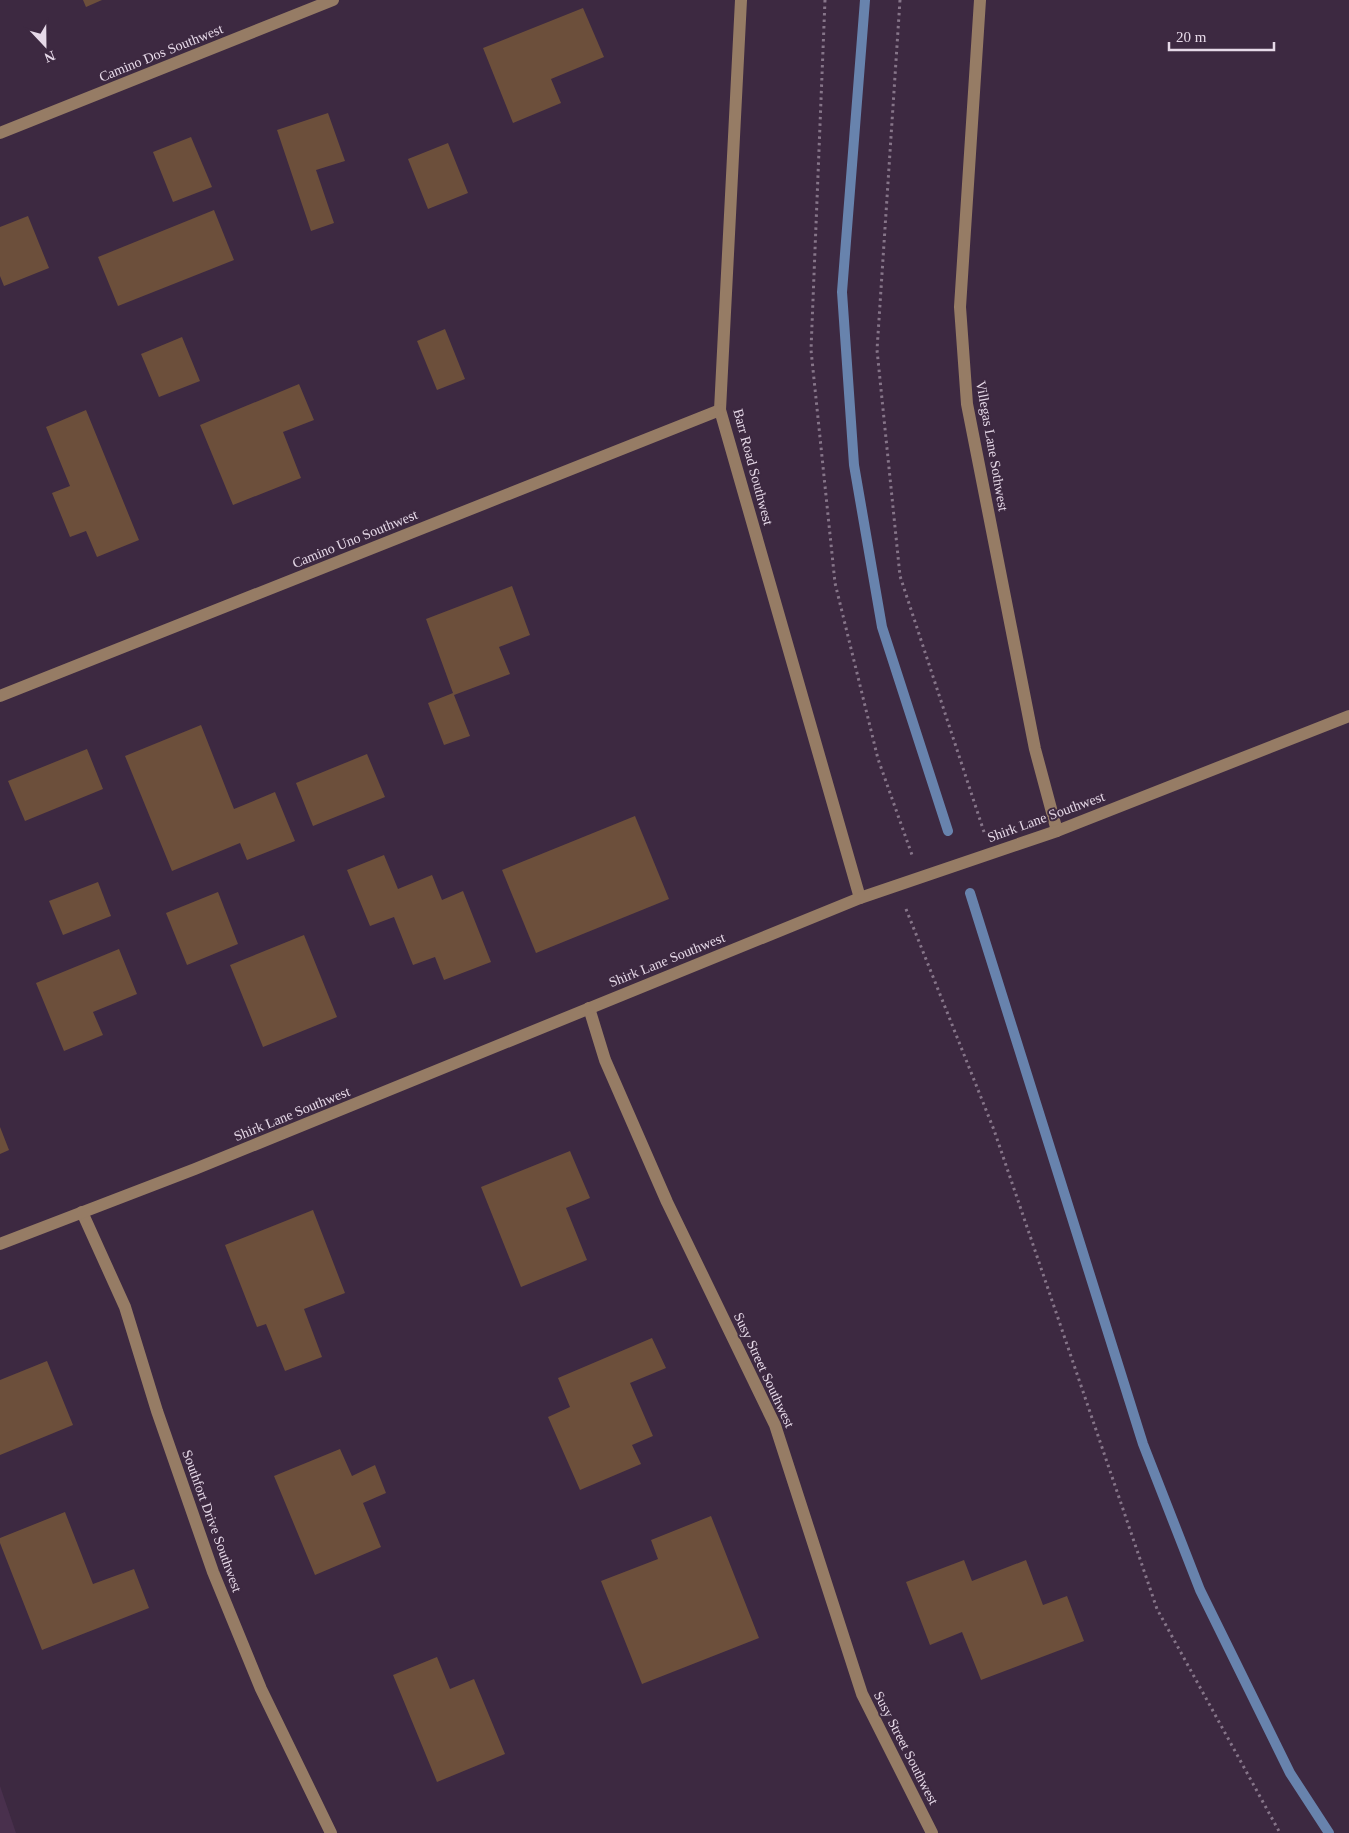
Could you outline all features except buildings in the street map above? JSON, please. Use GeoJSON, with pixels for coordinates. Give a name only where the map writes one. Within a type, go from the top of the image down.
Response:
{"type":"FeatureCollection","features":[{"type":"Feature","properties":{"kind":"street","name":"Camino Dos Southwest"},"geometry":{"type":"LineString","coordinates":[[0,133],[333,0]]}},
{"type":"Feature","properties":{"kind":"street","name":"Barr Road Southwest"},"geometry":{"type":"LineString","coordinates":[[741,0],[720,410],[860,898]]}},
{"type":"Feature","properties":{"kind":"street","name":"Villegas Lane Sothwest"},"geometry":{"type":"LineString","coordinates":[[980,0],[960,307],[967,404],[1035,749],[1057,831]]}},
{"type":"Feature","properties":{"kind":"street","name":"Camino Uno Southwest"},"geometry":{"type":"LineString","coordinates":[[0,696],[720,410]]}},
{"type":"Feature","properties":{"kind":"street","name":"Shirk Lane Southwest"},"geometry":{"type":"LineString","coordinates":[[0,1244],[195,1170],[860,898],[1057,831],[1349,716]]}},
{"type":"Feature","properties":{"kind":"street","name":"Susy Street Southwest"},"geometry":{"type":"LineString","coordinates":[[589,1008],[605,1060],[667,1202],[775,1425],[862,1694],[932,1833]]}},
{"type":"Feature","properties":{"kind":"street","name":"Southfort Drive Southwest"},"geometry":{"type":"LineString","coordinates":[[82,1212],[124,1307],[157,1411],[217,1581],[261,1689],[331,1833]]}},
{"type":"Feature","properties":{"kind":"path"},"geometry":{"type":"LineString","coordinates":[[825,0],[811,350],[835,583],[878,759],[920,877]]}},
{"type":"Feature","properties":{"kind":"path"},"geometry":{"type":"LineString","coordinates":[[900,0],[877,350],[900,576],[991,854]]}},
{"type":"Feature","properties":{"kind":"path"},"geometry":{"type":"LineString","coordinates":[[896,886],[994,1130],[1157,1610],[1280,1833]]}},
{"type":"Feature","properties":{"kind":"shaded area"},"geometry":{"type":"Polygon","coordinates":[[[0,1786],[16,1833],[0,1833],[0,1786]]]}},
{"type":"Feature","properties":{"kind":"waterway"},"geometry":{"type":"LineString","coordinates":[[865,0],[842,292],[854,465],[882,627],[948,831]]}},
{"type":"Feature","properties":{"kind":"waterway"},"geometry":{"type":"LineString","coordinates":[[970,893],[1143,1444],[1200,1590],[1290,1773],[1329,1833]]}}]}
